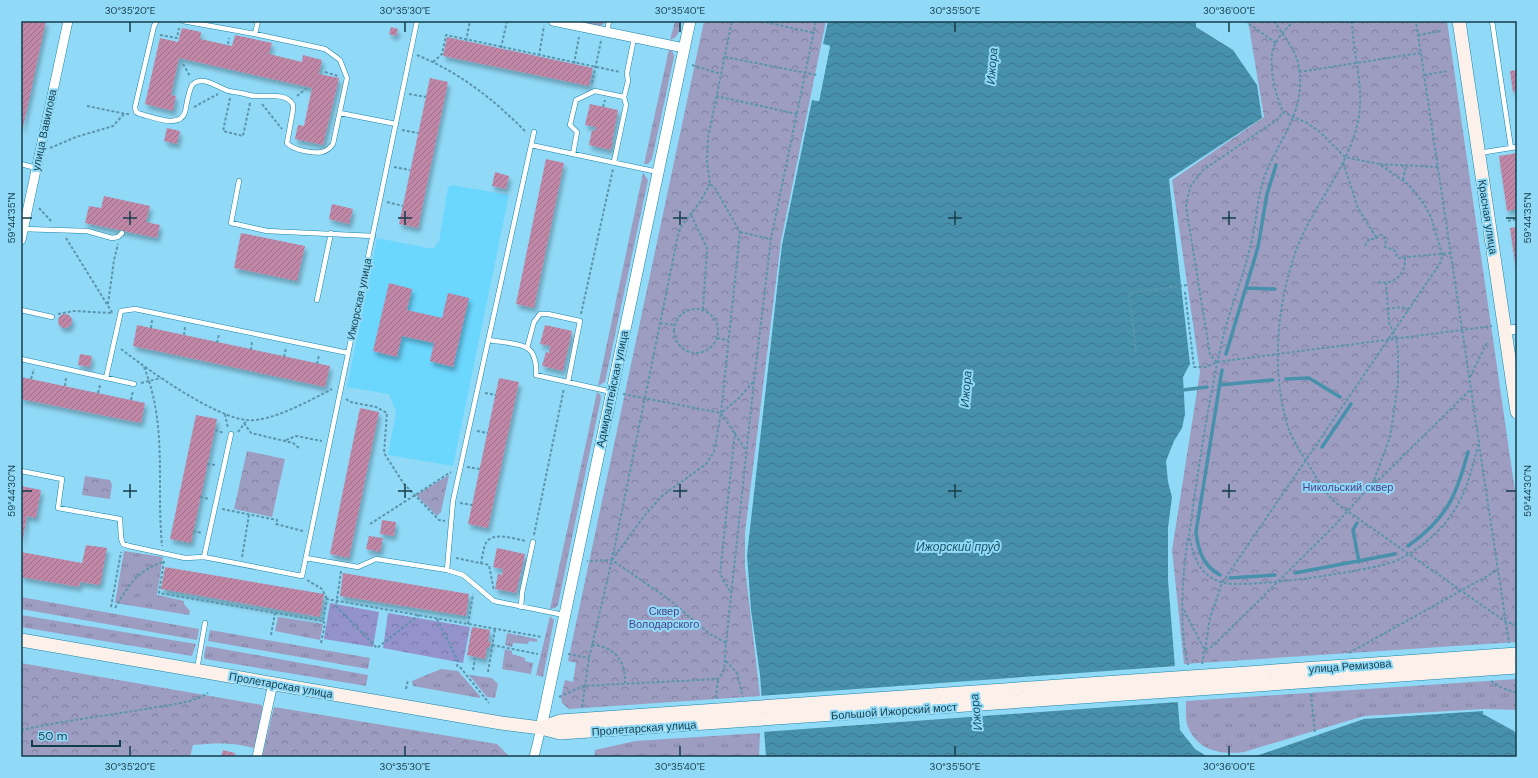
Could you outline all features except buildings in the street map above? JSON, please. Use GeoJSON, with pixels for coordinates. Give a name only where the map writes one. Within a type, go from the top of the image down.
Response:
{"type":"FeatureCollection","features":[{"type":"Feature","properties":{"kind":"main road","name":"Красная улица"},"geometry":{"type":"LineString","coordinates":[[1459,21],[1517,412]]}},
{"type":"Feature","properties":{"kind":"main road","name":"Пролетарская улица"},"geometry":{"type":"LineString","coordinates":[[21,640],[501,723],[541,728],[560,733],[746,710]]}},
{"type":"Feature","properties":{"kind":"main road","name":"улица Ремизова"},"geometry":{"type":"LineString","coordinates":[[1186,678],[1513,650]]}},
{"type":"Feature","properties":{"kind":"main road","name":"улица Ремизова"},"geometry":{"type":"LineString","coordinates":[[1186,678],[1517,667]]}},
{"type":"Feature","properties":{"kind":"main road","name":"Большой Ижорский мост"},"geometry":{"type":"LineString","coordinates":[[746,710],[1186,678]]}},
{"type":"Feature","properties":{"kind":"street","name":"улица Вавилова"},"geometry":{"type":"LineString","coordinates":[[21,240],[68,21]]}},
{"type":"Feature","properties":{"kind":"street"},"geometry":{"type":"LineString","coordinates":[[553,21],[684,48]]}},
{"type":"Feature","properties":{"kind":"street","name":"Адмиралтейская улица"},"geometry":{"type":"LineString","coordinates":[[534,757],[564,615],[617,393],[658,172],[690,21]]}},
{"type":"Feature","properties":{"kind":"street"},"geometry":{"type":"LineString","coordinates":[[257,757],[273,683]]}},
{"type":"Feature","properties":{"kind":"lane"},"geometry":{"type":"LineString","coordinates":[[157,21],[152,33],[135,107],[136,112],[172,122],[179,121],[185,112],[190,88],[194,82],[203,81],[229,90],[254,96],[269,95],[291,101],[293,110],[287,136],[287,143],[290,146],[316,153],[329,150],[340,113],[347,78],[340,60],[325,49],[183,21]]}},
{"type":"Feature","properties":{"kind":"lane"},"geometry":{"type":"LineString","coordinates":[[255,34],[258,21]]}},
{"type":"Feature","properties":{"kind":"lane","name":"Ижорская улица"},"geometry":{"type":"LineString","coordinates":[[302,576],[417,21]]}},
{"type":"Feature","properties":{"kind":"lane"},"geometry":{"type":"LineString","coordinates":[[605,32],[609,21]]}},
{"type":"Feature","properties":{"kind":"lane"},"geometry":{"type":"LineString","coordinates":[[1492,21],[1511,148]]}},
{"type":"Feature","properties":{"kind":"lane"},"geometry":{"type":"LineString","coordinates":[[614,162],[626,105],[624,97],[628,81],[627,73],[634,38]]}},
{"type":"Feature","properties":{"kind":"lane"},"geometry":{"type":"LineString","coordinates":[[573,154],[577,132],[570,125],[576,100],[590,92],[595,91],[624,97]]}},
{"type":"Feature","properties":{"kind":"lane"},"geometry":{"type":"LineString","coordinates":[[340,113],[396,124]]}},
{"type":"Feature","properties":{"kind":"lane"},"geometry":{"type":"LineString","coordinates":[[447,570],[453,501],[534,132]]}},
{"type":"Feature","properties":{"kind":"lane"},"geometry":{"type":"LineString","coordinates":[[531,145],[658,172]]}},
{"type":"Feature","properties":{"kind":"lane"},"geometry":{"type":"LineString","coordinates":[[1478,153],[1517,147]]}},
{"type":"Feature","properties":{"kind":"lane"},"geometry":{"type":"LineString","coordinates":[[21,164],[36,168]]}},
{"type":"Feature","properties":{"kind":"lane"},"geometry":{"type":"LineString","coordinates":[[239,181],[231,223],[267,231],[373,236]]}},
{"type":"Feature","properties":{"kind":"lane"},"geometry":{"type":"LineString","coordinates":[[23,229],[87,231],[112,238],[120,235]]}},
{"type":"Feature","properties":{"kind":"lane"},"geometry":{"type":"LineString","coordinates":[[317,300],[331,233]]}},
{"type":"Feature","properties":{"kind":"lane"},"geometry":{"type":"LineString","coordinates":[[106,378],[121,311],[136,309],[348,353]]}},
{"type":"Feature","properties":{"kind":"lane"},"geometry":{"type":"LineString","coordinates":[[21,310],[52,317]]}},
{"type":"Feature","properties":{"kind":"lane"},"geometry":{"type":"LineString","coordinates":[[527,348],[534,322],[540,314],[548,314],[580,321],[568,382]]}},
{"type":"Feature","properties":{"kind":"lane"},"geometry":{"type":"LineString","coordinates":[[489,340],[527,348],[535,363],[536,375],[617,393]]}},
{"type":"Feature","properties":{"kind":"lane"},"geometry":{"type":"LineString","coordinates":[[21,359],[134,384]]}},
{"type":"Feature","properties":{"kind":"lane"},"geometry":{"type":"LineString","coordinates":[[204,557],[230,434]]}},
{"type":"Feature","properties":{"kind":"lane"},"geometry":{"type":"LineString","coordinates":[[21,471],[62,479],[58,508],[120,519],[121,538],[123,544],[185,558],[204,557],[302,576]]}},
{"type":"Feature","properties":{"kind":"lane"},"geometry":{"type":"LineString","coordinates":[[521,607],[522,593],[533,542]]}},
{"type":"Feature","properties":{"kind":"lane"},"geometry":{"type":"LineString","coordinates":[[306,558],[358,567],[376,559],[447,570],[463,575],[496,602],[564,615]]}},
{"type":"Feature","properties":{"kind":"lane"},"geometry":{"type":"LineString","coordinates":[[196,670],[205,624]]}},
{"type":"Feature","properties":{"kind":"path"},"geometry":{"type":"LineString","coordinates":[[466,40],[470,21]]}},
{"type":"Feature","properties":{"kind":"path"},"geometry":{"type":"LineString","coordinates":[[501,48],[507,21]]}},
{"type":"Feature","properties":{"kind":"path"},"geometry":{"type":"LineString","coordinates":[[539,55],[545,21]]}},
{"type":"Feature","properties":{"kind":"path"},"geometry":{"type":"LineString","coordinates":[[581,711],[583,686],[612,560],[678,234],[680,227],[691,215],[710,184],[707,167],[707,144],[732,21]]}},
{"type":"Feature","properties":{"kind":"path"},"geometry":{"type":"LineString","coordinates":[[761,21],[814,33]]}},
{"type":"Feature","properties":{"kind":"path"},"geometry":{"type":"LineString","coordinates":[[716,702],[718,679],[724,671],[730,592],[771,239],[816,21]]}},
{"type":"Feature","properties":{"kind":"path"},"geometry":{"type":"LineString","coordinates":[[1245,21],[1276,42]]}},
{"type":"Feature","properties":{"kind":"path"},"geometry":{"type":"LineString","coordinates":[[1186,678],[1184,650],[1184,564],[1218,362],[1251,243],[1263,182],[1276,150],[1298,104],[1300,86],[1297,59],[1283,32],[1274,21]]}},
{"type":"Feature","properties":{"kind":"path"},"geometry":{"type":"LineString","coordinates":[[1294,21],[1276,42],[1272,54],[1273,78],[1276,95],[1283,112],[1307,123],[1320,132],[1345,157],[1379,164],[1438,167]]}},
{"type":"Feature","properties":{"kind":"path"},"geometry":{"type":"LineString","coordinates":[[1352,21],[1360,91],[1360,109],[1354,136],[1345,157],[1297,248],[1289,273],[1279,321],[1278,354],[1287,424],[1294,440],[1329,496],[1347,511],[1506,622],[1517,625]]}},
{"type":"Feature","properties":{"kind":"path"},"geometry":{"type":"LineString","coordinates":[[1416,21],[1506,622],[1513,650]]}},
{"type":"Feature","properties":{"kind":"path"},"geometry":{"type":"LineString","coordinates":[[152,33],[176,38],[179,27]]}},
{"type":"Feature","properties":{"kind":"path"},"geometry":{"type":"LineString","coordinates":[[574,62],[580,27]]}},
{"type":"Feature","properties":{"kind":"path"},"geometry":{"type":"LineString","coordinates":[[1418,35],[1441,31]]}},
{"type":"Feature","properties":{"kind":"path"},"geometry":{"type":"LineString","coordinates":[[590,92],[605,32]]}},
{"type":"Feature","properties":{"kind":"path"},"geometry":{"type":"LineString","coordinates":[[433,62],[442,54],[446,36],[627,73]]}},
{"type":"Feature","properties":{"kind":"path"},"geometry":{"type":"LineString","coordinates":[[411,53],[433,62],[467,80],[500,105],[533,138]]}},
{"type":"Feature","properties":{"kind":"path"},"geometry":{"type":"LineString","coordinates":[[1299,72],[1420,53]]}},
{"type":"Feature","properties":{"kind":"path"},"geometry":{"type":"LineString","coordinates":[[725,57],[817,75]]}},
{"type":"Feature","properties":{"kind":"path"},"geometry":{"type":"LineString","coordinates":[[183,64],[194,82]]}},
{"type":"Feature","properties":{"kind":"path"},"geometry":{"type":"LineString","coordinates":[[691,65],[721,74]]}},
{"type":"Feature","properties":{"kind":"path"},"geometry":{"type":"LineString","coordinates":[[1424,75],[1448,71]]}},
{"type":"Feature","properties":{"kind":"path"},"geometry":{"type":"LineString","coordinates":[[291,101],[307,88]]}},
{"type":"Feature","properties":{"kind":"path"},"geometry":{"type":"LineString","coordinates":[[229,90],[223,131],[242,136],[254,96]]}},
{"type":"Feature","properties":{"kind":"path"},"geometry":{"type":"LineString","coordinates":[[185,112],[229,90]]}},
{"type":"Feature","properties":{"kind":"path"},"geometry":{"type":"LineString","coordinates":[[254,96],[287,136]]}},
{"type":"Feature","properties":{"kind":"path"},"geometry":{"type":"LineString","coordinates":[[716,96],[797,114]]}},
{"type":"Feature","properties":{"kind":"path"},"geometry":{"type":"LineString","coordinates":[[87,106],[124,114],[136,112]]}},
{"type":"Feature","properties":{"kind":"path"},"geometry":{"type":"LineString","coordinates":[[1218,362],[1210,355],[1189,232],[1186,206],[1188,192],[1195,178],[1203,170],[1278,119],[1283,112]]}},
{"type":"Feature","properties":{"kind":"path"},"geometry":{"type":"LineString","coordinates":[[48,149],[76,137],[113,126],[124,114]]}},
{"type":"Feature","properties":{"kind":"path"},"geometry":{"type":"LineString","coordinates":[[580,321],[614,162]]}},
{"type":"Feature","properties":{"kind":"path"},"geometry":{"type":"LineString","coordinates":[[1342,162],[1358,208],[1376,237]]}},
{"type":"Feature","properties":{"kind":"path"},"geometry":{"type":"LineString","coordinates":[[1202,667],[1210,618],[1222,583],[1441,262],[1442,254],[1431,217],[1415,191],[1403,180],[1379,164]]}},
{"type":"Feature","properties":{"kind":"path"},"geometry":{"type":"LineString","coordinates":[[1403,180],[1406,165]]}},
{"type":"Feature","properties":{"kind":"path"},"geometry":{"type":"LineString","coordinates":[[612,560],[645,515],[662,496],[706,464],[714,452],[721,413],[740,232],[715,188],[710,184]]}},
{"type":"Feature","properties":{"kind":"path"},"geometry":{"type":"LineString","coordinates":[[36,205],[65,237],[107,306],[119,321]]}},
{"type":"Feature","properties":{"kind":"path"},"geometry":{"type":"LineString","coordinates":[[691,215],[705,240],[707,248],[703,309]]}},
{"type":"Feature","properties":{"kind":"path"},"geometry":{"type":"LineString","coordinates":[[1508,221],[1517,219]]}},
{"type":"Feature","properties":{"kind":"path"},"geometry":{"type":"LineString","coordinates":[[740,232],[771,239]]}},
{"type":"Feature","properties":{"kind":"path"},"geometry":{"type":"LineString","coordinates":[[107,306],[120,235]]}},
{"type":"Feature","properties":{"kind":"path"},"geometry":{"type":"LineString","coordinates":[[1365,246],[1369,239],[1380,235],[1386,237],[1385,247],[1394,250],[1398,258],[1450,253]]}},
{"type":"Feature","properties":{"kind":"path"},"geometry":{"type":"LineString","coordinates":[[1378,282],[1386,283],[1396,280],[1403,272],[1405,258]]}},
{"type":"Feature","properties":{"kind":"path"},"geometry":{"type":"LineString","coordinates":[[1373,483],[1390,437],[1396,406],[1399,364],[1396,338],[1389,323],[1386,283]]}},
{"type":"Feature","properties":{"kind":"path"},"geometry":{"type":"LineString","coordinates":[[1136,352],[1129,293],[1187,286]]}},
{"type":"Feature","properties":{"kind":"path"},"geometry":{"type":"LineString","coordinates":[[1185,292],[1194,367],[1206,367],[1218,362],[1388,339],[1462,330],[1505,328]]}},
{"type":"Feature","properties":{"kind":"path"},"geometry":{"type":"LineString","coordinates":[[1387,309],[1401,307],[1409,309]]}},
{"type":"Feature","properties":{"kind":"path"},"geometry":{"type":"LineString","coordinates":[[703,309],[715,318],[719,331],[717,338],[708,350],[693,353],[680,346],[676,340],[675,325],[682,313],[689,310],[703,309]]}},
{"type":"Feature","properties":{"kind":"path"},"geometry":{"type":"LineString","coordinates":[[52,317],[61,312],[74,311],[112,313]]}},
{"type":"Feature","properties":{"kind":"path"},"geometry":{"type":"LineString","coordinates":[[660,323],[675,325]]}},
{"type":"Feature","properties":{"kind":"path"},"geometry":{"type":"LineString","coordinates":[[717,338],[728,340]]}},
{"type":"Feature","properties":{"kind":"path"},"geometry":{"type":"LineString","coordinates":[[114,343],[161,378],[225,414],[247,420],[261,419],[281,412],[334,388],[350,402],[376,407],[387,413],[384,453],[404,484],[439,520],[451,522]]}},
{"type":"Feature","properties":{"kind":"path"},"geometry":{"type":"LineString","coordinates":[[1469,378],[1487,343]]}},
{"type":"Feature","properties":{"kind":"path"},"geometry":{"type":"LineString","coordinates":[[143,365],[150,381],[156,406],[161,444],[159,493],[164,562],[159,593],[323,621]]}},
{"type":"Feature","properties":{"kind":"path"},"geometry":{"type":"LineString","coordinates":[[134,384],[161,378]]}},
{"type":"Feature","properties":{"kind":"path"},"geometry":{"type":"LineString","coordinates":[[721,413],[738,399],[754,380]]}},
{"type":"Feature","properties":{"kind":"path"},"geometry":{"type":"LineString","coordinates":[[481,564],[485,543],[490,539],[503,537],[533,542],[564,386],[568,382]]}},
{"type":"Feature","properties":{"kind":"path"},"geometry":{"type":"LineString","coordinates":[[1205,650],[1213,646],[1373,483],[1382,477],[1471,388]]}},
{"type":"Feature","properties":{"kind":"path"},"geometry":{"type":"LineString","coordinates":[[478,391],[496,395]]}},
{"type":"Feature","properties":{"kind":"path"},"geometry":{"type":"LineString","coordinates":[[617,393],[721,413],[746,450]]}},
{"type":"Feature","properties":{"kind":"path"},"geometry":{"type":"LineString","coordinates":[[225,414],[230,434],[238,432],[247,420]]}},
{"type":"Feature","properties":{"kind":"path"},"geometry":{"type":"LineString","coordinates":[[244,423],[251,433],[285,440],[293,443],[299,448]]}},
{"type":"Feature","properties":{"kind":"path"},"geometry":{"type":"LineString","coordinates":[[470,429],[488,433]]}},
{"type":"Feature","properties":{"kind":"path"},"geometry":{"type":"LineString","coordinates":[[730,592],[720,574],[735,432]]}},
{"type":"Feature","properties":{"kind":"path"},"geometry":{"type":"LineString","coordinates":[[285,440],[296,436],[323,442]]}},
{"type":"Feature","properties":{"kind":"path"},"geometry":{"type":"LineString","coordinates":[[1189,536],[1196,562],[1203,571],[1222,583],[1244,584],[1277,582],[1323,576],[1384,565],[1408,554],[1438,531],[1454,512],[1467,486],[1479,443]]}},
{"type":"Feature","properties":{"kind":"path"},"geometry":{"type":"LineString","coordinates":[[370,524],[462,465],[480,469]]}},
{"type":"Feature","properties":{"kind":"path"},"geometry":{"type":"LineString","coordinates":[[453,501],[472,505]]}},
{"type":"Feature","properties":{"kind":"path"},"geometry":{"type":"LineString","coordinates":[[215,507],[277,520],[276,524],[304,531]]}},
{"type":"Feature","properties":{"kind":"path"},"geometry":{"type":"LineString","coordinates":[[243,565],[241,555],[249,514]]}},
{"type":"Feature","properties":{"kind":"path"},"geometry":{"type":"LineString","coordinates":[[111,607],[123,544]]}},
{"type":"Feature","properties":{"kind":"path"},"geometry":{"type":"LineString","coordinates":[[448,556],[489,565],[496,602]]}},
{"type":"Feature","properties":{"kind":"path"},"geometry":{"type":"LineString","coordinates":[[586,561],[612,560],[667,598],[710,634],[726,643]]}},
{"type":"Feature","properties":{"kind":"path"},"geometry":{"type":"LineString","coordinates":[[115,608],[131,581],[147,568],[164,562]]}},
{"type":"Feature","properties":{"kind":"path"},"geometry":{"type":"LineString","coordinates":[[342,564],[336,606],[377,648],[419,615]]}},
{"type":"Feature","properties":{"kind":"path"},"geometry":{"type":"LineString","coordinates":[[1348,654],[1498,570]]}},
{"type":"Feature","properties":{"kind":"path"},"geometry":{"type":"LineString","coordinates":[[302,576],[322,589],[327,599],[323,621],[325,624],[321,644]]}},
{"type":"Feature","properties":{"kind":"path"},"geometry":{"type":"LineString","coordinates":[[468,624],[475,584]]}},
{"type":"Feature","properties":{"kind":"path"},"geometry":{"type":"LineString","coordinates":[[327,599],[542,637]]}},
{"type":"Feature","properties":{"kind":"path"},"geometry":{"type":"LineString","coordinates":[[1184,610],[1205,650]]}},
{"type":"Feature","properties":{"kind":"path"},"geometry":{"type":"LineString","coordinates":[[271,635],[275,613]]}},
{"type":"Feature","properties":{"kind":"path"},"geometry":{"type":"LineString","coordinates":[[437,619],[458,661],[459,667],[489,703]]}},
{"type":"Feature","properties":{"kind":"path"},"geometry":{"type":"LineString","coordinates":[[488,672],[495,629]]}},
{"type":"Feature","properties":{"kind":"path"},"geometry":{"type":"LineString","coordinates":[[492,645],[538,654]]}},
{"type":"Feature","properties":{"kind":"path"},"geometry":{"type":"LineString","coordinates":[[592,645],[602,645],[610,649],[618,656],[623,664],[625,683]]}},
{"type":"Feature","properties":{"kind":"path"},"geometry":{"type":"LineString","coordinates":[[569,655],[589,658]]}},
{"type":"Feature","properties":{"kind":"path"},"geometry":{"type":"LineString","coordinates":[[473,670],[475,658]]}},
{"type":"Feature","properties":{"kind":"path"},"geometry":{"type":"LineString","coordinates":[[725,660],[737,673],[746,710]]}},
{"type":"Feature","properties":{"kind":"path"},"geometry":{"type":"LineString","coordinates":[[1487,678],[1502,688],[1517,693]]}},
{"type":"Feature","properties":{"kind":"path"},"geometry":{"type":"LineString","coordinates":[[558,698],[583,686],[718,679]]}},
{"type":"Feature","properties":{"kind":"path"},"geometry":{"type":"LineString","coordinates":[[406,689],[408,680]]}},
{"type":"Feature","properties":{"kind":"path"},"geometry":{"type":"LineString","coordinates":[[21,730],[84,718],[108,716],[176,704],[200,698],[208,693]]}},
{"type":"Feature","properties":{"kind":"path"},"geometry":{"type":"LineString","coordinates":[[1311,696],[1315,734]]}},
{"type":"Feature","properties":{"kind":"shaded area"},"geometry":{"type":"Polygon","coordinates":[[[452,185],[509,195],[453,466],[388,455],[396,412],[389,394],[347,387],[377,238],[433,249],[439,241],[448,187],[452,185]]]}},
{"type":"Feature","properties":{"kind":"green space"},"geometry":{"type":"Polygon","coordinates":[[[570,21],[606,21],[599,26],[594,26],[570,21]]]}},
{"type":"Feature","properties":{"kind":"green space"},"geometry":{"type":"Polygon","coordinates":[[[675,21],[681,21],[679,30],[676,37],[670,40],[675,21]]]}},
{"type":"Feature","properties":{"kind":"green space","name":"Сквер Володарского"},"geometry":{"type":"Polygon","coordinates":[[[704,21],[826,21],[781,241],[745,533],[745,567],[760,696],[569,709],[562,703],[561,697],[565,680],[573,682],[576,663],[568,661],[704,21]]]}},
{"type":"Feature","properties":{"kind":"green space","name":"Никольский сквер"},"geometry":{"type":"Polygon","coordinates":[[[1248,21],[1447,21],[1517,505],[1517,642],[1184,664],[1172,550],[1200,372],[1172,180],[1264,117],[1248,21]]]}},
{"type":"Feature","properties":{"kind":"green space"},"geometry":{"type":"Polygon","coordinates":[[[669,49],[673,52],[674,57],[652,159],[648,164],[644,164],[669,49]]]}},
{"type":"Feature","properties":{"kind":"green space"},"geometry":{"type":"Polygon","coordinates":[[[643,173],[648,180],[605,382],[598,386],[643,173]]]}},
{"type":"Feature","properties":{"kind":"green space"},"geometry":{"type":"Polygon","coordinates":[[[597,392],[600,394],[601,398],[558,605],[555,608],[550,609],[597,392]]]}},
{"type":"Feature","properties":{"kind":"green space"},"geometry":{"type":"Polygon","coordinates":[[[247,451],[285,459],[272,517],[234,509],[247,451]]]}},
{"type":"Feature","properties":{"kind":"green space"},"geometry":{"type":"Polygon","coordinates":[[[449,475],[441,512],[437,516],[416,495],[449,475]]]}},
{"type":"Feature","properties":{"kind":"green space"},"geometry":{"type":"Polygon","coordinates":[[[85,476],[110,480],[112,485],[110,499],[82,495],[85,476]]]}},
{"type":"Feature","properties":{"kind":"green space"},"geometry":{"type":"Polygon","coordinates":[[[124,551],[163,557],[157,595],[184,601],[184,604],[190,611],[189,615],[115,603],[124,551]]]}},
{"type":"Feature","properties":{"kind":"green space"},"geometry":{"type":"Polygon","coordinates":[[[21,597],[199,629],[197,640],[21,609],[21,597]]]}},
{"type":"Feature","properties":{"kind":"green space"},"geometry":{"type":"Polygon","coordinates":[[[330,603],[379,612],[373,647],[324,639],[330,603]]]}},
{"type":"Feature","properties":{"kind":"green space"},"geometry":{"type":"Polygon","coordinates":[[[388,613],[470,627],[463,663],[383,648],[388,613]]]}},
{"type":"Feature","properties":{"kind":"green space"},"geometry":{"type":"Polygon","coordinates":[[[21,615],[196,644],[192,656],[21,627],[21,615]]]}},
{"type":"Feature","properties":{"kind":"green space"},"geometry":{"type":"Polygon","coordinates":[[[550,616],[554,620],[543,677],[536,675],[550,616]]]}},
{"type":"Feature","properties":{"kind":"green space"},"geometry":{"type":"Polygon","coordinates":[[[278,617],[323,624],[320,640],[275,631],[278,617]]]}},
{"type":"Feature","properties":{"kind":"green space"},"geometry":{"type":"Polygon","coordinates":[[[210,630],[370,658],[368,669],[208,641],[210,630]]]}},
{"type":"Feature","properties":{"kind":"green space"},"geometry":{"type":"Polygon","coordinates":[[[507,633],[537,639],[537,642],[529,641],[528,644],[513,643],[512,647],[505,645],[507,633]]]}},
{"type":"Feature","properties":{"kind":"green space"},"geometry":{"type":"Polygon","coordinates":[[[206,646],[368,675],[366,686],[205,659],[206,646]]]}},
{"type":"Feature","properties":{"kind":"green space"},"geometry":{"type":"Polygon","coordinates":[[[505,649],[512,651],[512,654],[525,658],[525,661],[533,663],[531,674],[502,669],[505,649]]]}},
{"type":"Feature","properties":{"kind":"green space"},"geometry":{"type":"Polygon","coordinates":[[[21,663],[262,705],[262,721],[254,748],[224,744],[193,745],[190,757],[21,757],[21,663]]]}},
{"type":"Feature","properties":{"kind":"green space"},"geometry":{"type":"Polygon","coordinates":[[[441,669],[458,671],[480,696],[480,698],[413,686],[412,681],[441,669]]]}},
{"type":"Feature","properties":{"kind":"green space"},"geometry":{"type":"Polygon","coordinates":[[[469,675],[492,678],[498,684],[495,698],[487,697],[469,675]]]}},
{"type":"Feature","properties":{"kind":"green space"},"geometry":{"type":"Polygon","coordinates":[[[1517,679],[1517,710],[1484,709],[1364,716],[1244,752],[1227,753],[1211,750],[1192,735],[1186,721],[1186,701],[1517,679]]]}},
{"type":"Feature","properties":{"kind":"green space"},"geometry":{"type":"Polygon","coordinates":[[[274,707],[497,744],[510,757],[262,757],[274,707]]]}},
{"type":"Feature","properties":{"kind":"green space"},"geometry":{"type":"Polygon","coordinates":[[[760,733],[759,757],[594,757],[595,750],[635,741],[760,733]]]}},
{"type":"Feature","properties":{"kind":"water","name":"Ижорский пруд"},"geometry":{"type":"Polygon","coordinates":[[[828,21],[1196,21],[1196,27],[1233,50],[1257,85],[1262,118],[1169,179],[1190,364],[1183,377],[1185,414],[1182,428],[1174,441],[1166,461],[1168,482],[1172,497],[1168,528],[1168,580],[1180,730],[1195,749],[1208,757],[766,757],[760,675],[751,610],[747,555],[782,245],[812,100],[819,101],[830,46],[823,44],[828,21]]]}},
{"type":"Feature","properties":{"kind":"water"},"geometry":{"type":"Polygon","coordinates":[[[1483,711],[1483,714],[1514,731],[1517,736],[1517,757],[1253,757],[1364,719],[1483,711]]]}},
{"type":"Feature","properties":{"kind":"pier"},"geometry":{"type":"Polygon","coordinates":[[[823,44],[830,46],[819,101],[812,100],[813,98],[817,99],[827,47],[823,46],[823,44]]]}},
{"type":"Feature","properties":{"kind":"pier"},"geometry":{"type":"Polygon","coordinates":[[[1176,666],[1178,702],[762,732],[760,696],[1176,666]]]}},
{"type":"Feature","properties":{"kind":"waterway"},"geometry":{"type":"LineString","coordinates":[[1226,354],[1258,247],[1267,194],[1276,165]]}},
{"type":"Feature","properties":{"kind":"waterway"},"geometry":{"type":"LineString","coordinates":[[1246,288],[1275,289]]}},
{"type":"Feature","properties":{"kind":"waterway"},"geometry":{"type":"LineString","coordinates":[[1220,575],[1209,567],[1202,557],[1196,532],[1222,370]]}},
{"type":"Feature","properties":{"kind":"waterway"},"geometry":{"type":"LineString","coordinates":[[1286,379],[1309,378],[1340,397]]}},
{"type":"Feature","properties":{"kind":"waterway"},"geometry":{"type":"LineString","coordinates":[[1219,385],[1273,380]]}},
{"type":"Feature","properties":{"kind":"waterway"},"geometry":{"type":"LineString","coordinates":[[1183,390],[1207,387]]}},
{"type":"Feature","properties":{"kind":"waterway"},"geometry":{"type":"LineString","coordinates":[[1322,447],[1351,404]]}},
{"type":"Feature","properties":{"kind":"waterway"},"geometry":{"type":"LineString","coordinates":[[1408,546],[1421,536],[1441,516],[1454,494],[1464,468],[1468,452]]}},
{"type":"Feature","properties":{"kind":"waterway"},"geometry":{"type":"LineString","coordinates":[[1357,523],[1353,530],[1359,562]]}},
{"type":"Feature","properties":{"kind":"waterway"},"geometry":{"type":"LineString","coordinates":[[1295,573],[1395,554]]}},
{"type":"Feature","properties":{"kind":"waterway"},"geometry":{"type":"LineString","coordinates":[[1230,578],[1275,575]]}},
{"type":"Feature","properties":{"kind":"water label","name":"Ижора"},"geometry":{"type":"Point","coordinates":[992,66]}},
{"type":"Feature","properties":{"kind":"water label","name":"Ижора"},"geometry":{"type":"Point","coordinates":[966,389]}},
{"type":"Feature","properties":{"kind":"water label","name":"Ижора"},"geometry":{"type":"Point","coordinates":[976,712]}}]}
